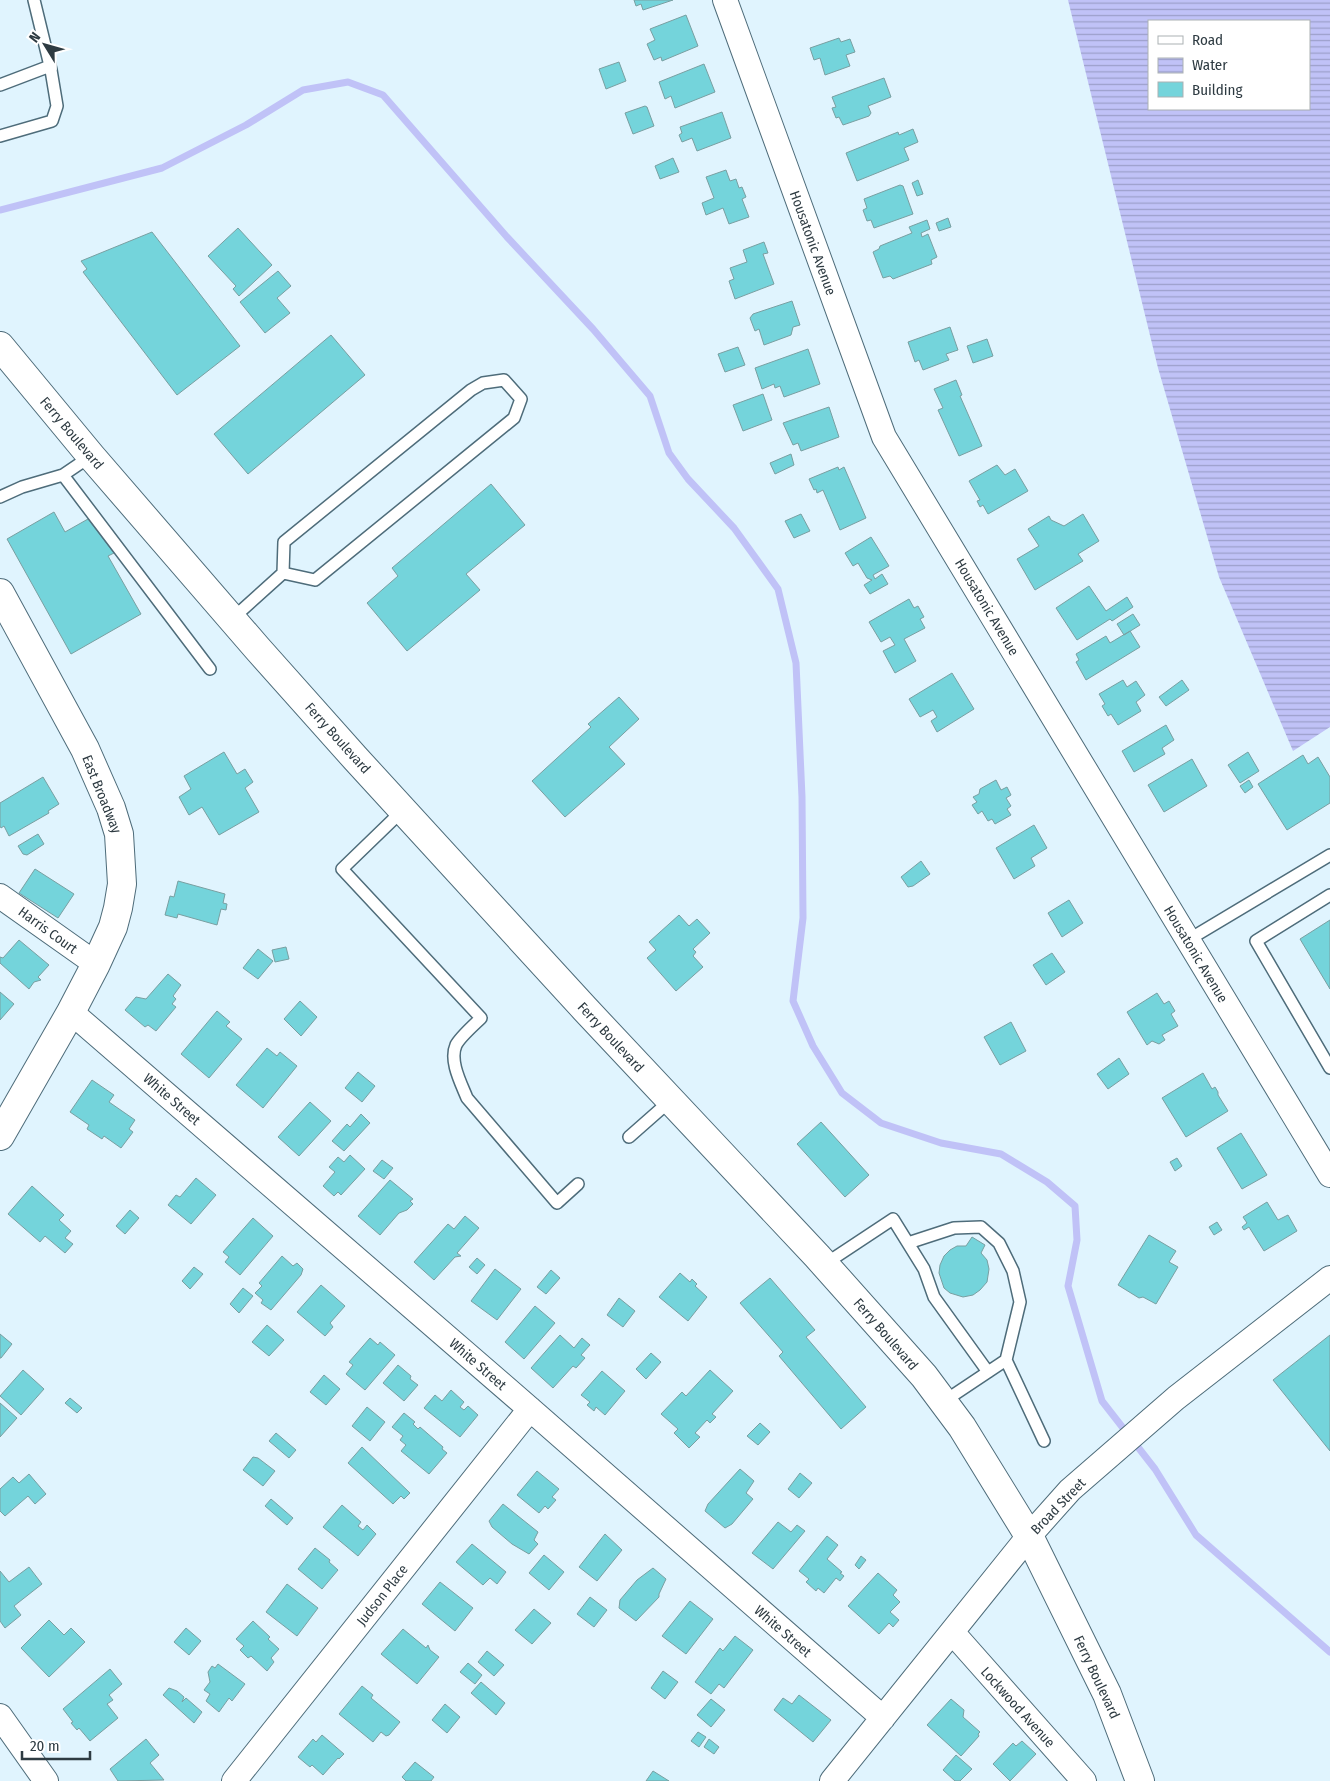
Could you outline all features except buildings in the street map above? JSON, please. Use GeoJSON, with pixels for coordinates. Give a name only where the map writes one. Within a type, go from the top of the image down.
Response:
{"type":"FeatureCollection","features":[{"type":"Feature","properties":{"kind":"main road","name":"Ferry Boulevard"},"geometry":{"type":"LineString","coordinates":[[0,346],[91,456],[356,759],[825,1264],[924,1376],[967,1436],[1029,1536],[1107,1694],[1140,1781]]}},
{"type":"Feature","properties":{"kind":"main road","name":"East Broadway"},"geometry":{"type":"LineString","coordinates":[[0,593],[84,749],[111,808],[119,834],[122,860],[122,884],[118,908],[96,964],[71,1012],[0,1136]]}},
{"type":"Feature","properties":{"kind":"street","name":"Housatonic Avenue"},"geometry":{"type":"LineString","coordinates":[[725,0],[884,437],[1330,1175]]}},
{"type":"Feature","properties":{"kind":"street","name":"Harris Court"},"geometry":{"type":"LineString","coordinates":[[0,896],[96,964]]}},
{"type":"Feature","properties":{"kind":"street","name":"White Street"},"geometry":{"type":"LineString","coordinates":[[71,1012],[530,1409],[883,1718]]}},
{"type":"Feature","properties":{"kind":"street","name":"Broad Street"},"geometry":{"type":"LineString","coordinates":[[832,1781],[1029,1536],[1070,1490],[1176,1398],[1330,1278]]}},
{"type":"Feature","properties":{"kind":"street","name":"Judson Place"},"geometry":{"type":"LineString","coordinates":[[234,1781],[530,1409]]}},
{"type":"Feature","properties":{"kind":"street","name":"Lockwood Avenue"},"geometry":{"type":"LineString","coordinates":[[952,1632],[1084,1781]]}},
{"type":"Feature","properties":{"kind":"street"},"geometry":{"type":"LineString","coordinates":[[0,1716],[46,1781]]}},
{"type":"Feature","properties":{"kind":"lane"},"geometry":{"type":"LineString","coordinates":[[0,136],[52,121],[57,106],[50,66],[34,0]]}},
{"type":"Feature","properties":{"kind":"lane"},"geometry":{"type":"LineString","coordinates":[[1,83],[50,66]]}},
{"type":"Feature","properties":{"kind":"lane"},"geometry":{"type":"LineString","coordinates":[[232,619],[283,573],[284,542],[471,390],[483,383],[504,380],[521,399],[514,418],[315,580],[283,573]]}},
{"type":"Feature","properties":{"kind":"lane"},"geometry":{"type":"LineString","coordinates":[[0,497],[22,487],[63,476],[91,456]]}},
{"type":"Feature","properties":{"kind":"lane"},"geometry":{"type":"LineString","coordinates":[[63,476],[210,669]]}},
{"type":"Feature","properties":{"kind":"lane"},"geometry":{"type":"LineString","coordinates":[[403,810],[342,869],[481,1018],[456,1044],[454,1057],[460,1082],[467,1098],[557,1203],[578,1184]]}},
{"type":"Feature","properties":{"kind":"lane"},"geometry":{"type":"LineString","coordinates":[[1188,940],[1330,855]]}},
{"type":"Feature","properties":{"kind":"lane"},"geometry":{"type":"LineString","coordinates":[[1330,895],[1256,941],[1330,1068]]}},
{"type":"Feature","properties":{"kind":"lane"},"geometry":{"type":"LineString","coordinates":[[629,1137],[671,1100]]}},
{"type":"Feature","properties":{"kind":"lane"},"geometry":{"type":"LineString","coordinates":[[825,1264],[893,1219],[924,1269],[934,1297],[988,1372]]}},
{"type":"Feature","properties":{"kind":"lane"},"geometry":{"type":"LineString","coordinates":[[908,1243],[954,1228],[981,1228],[999,1242],[1013,1271],[1020,1302],[1006,1360],[1044,1441]]}},
{"type":"Feature","properties":{"kind":"lane"},"geometry":{"type":"LineString","coordinates":[[943,1402],[1006,1360]]}},
{"type":"Feature","properties":{"kind":"water"},"geometry":{"type":"Polygon","coordinates":[[[1068,0],[1330,0],[1330,727],[1293,751],[1219,577],[1158,368],[1068,0]]]}},
{"type":"Feature","properties":{"kind":"waterway"},"geometry":{"type":"LineString","coordinates":[[0,210],[162,168],[246,125],[303,90],[348,82],[383,95],[507,237],[593,329],[650,396],[669,453],[688,479],[734,528],[778,589],[796,663],[802,797],[803,918],[793,1001],[813,1046],[842,1093],[881,1123],[941,1143],[1001,1154],[1047,1182],[1075,1206],[1077,1240],[1068,1286],[1102,1401],[1155,1469],[1196,1535],[1330,1652]]}}]}
